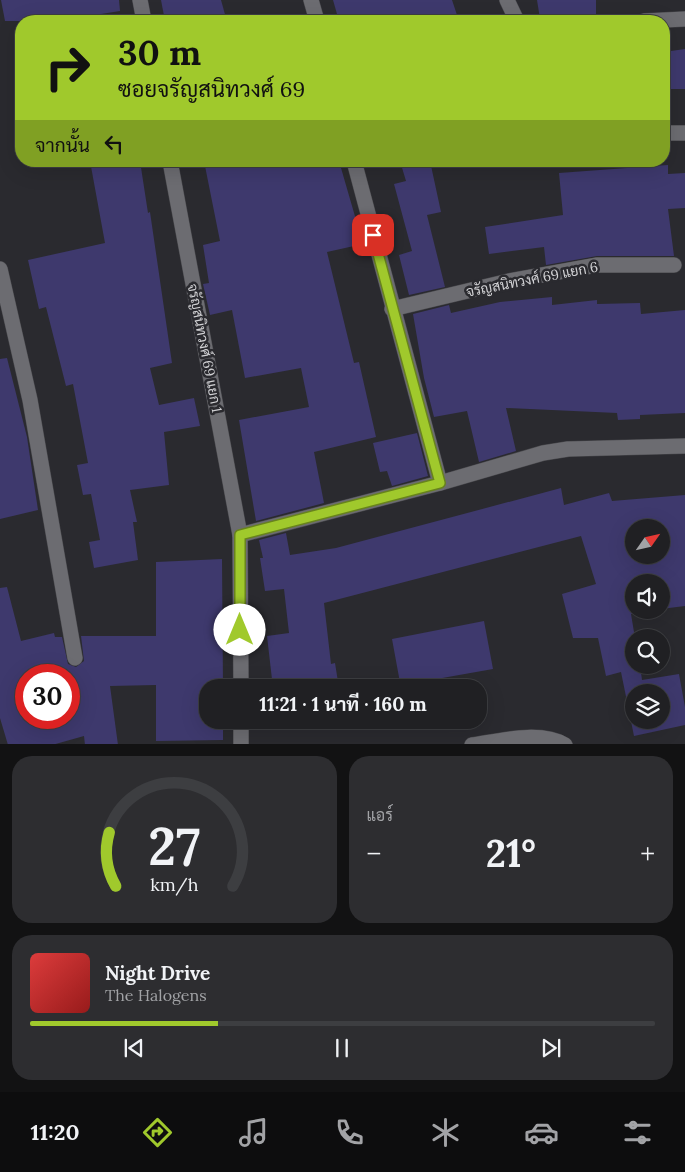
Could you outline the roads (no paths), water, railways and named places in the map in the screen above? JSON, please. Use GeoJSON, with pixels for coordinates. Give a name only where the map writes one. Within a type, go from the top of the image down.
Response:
{"type":"FeatureCollection","features":[{"type":"Feature","properties":{"kind":"street"},"geometry":{"type":"LineString","coordinates":[[140,0],[143,15]]}},
{"type":"Feature","properties":{"kind":"street"},"geometry":{"type":"LineString","coordinates":[[312,0],[316,15]]}},
{"type":"Feature","properties":{"kind":"street"},"geometry":{"type":"LineString","coordinates":[[507,0],[514,15]]}},
{"type":"Feature","properties":{"kind":"street"},"geometry":{"type":"LineString","coordinates":[[670,20],[685,19]]}},
{"type":"Feature","properties":{"kind":"street"},"geometry":{"type":"LineString","coordinates":[[670,133],[685,133]]}},
{"type":"Feature","properties":{"kind":"street","name":"จรัญสนิทวงศ์ 69 แยก 1"},"geometry":{"type":"LineString","coordinates":[[171,167],[240,535],[240,679]]}},
{"type":"Feature","properties":{"kind":"street"},"geometry":{"type":"LineString","coordinates":[[356,167],[440,483]]}},
{"type":"Feature","properties":{"kind":"street","name":"จรัญสนิทวงศ์ 69 แยก 6"},"geometry":{"type":"LineString","coordinates":[[392,308],[509,282],[597,266],[674,265]]}},
{"type":"Feature","properties":{"kind":"street"},"geometry":{"type":"LineString","coordinates":[[0,269],[30,400],[75,658]]}},
{"type":"Feature","properties":{"kind":"street"},"geometry":{"type":"LineString","coordinates":[[240,535],[440,483],[542,453],[568,449],[685,446]]}},
{"type":"Feature","properties":{"kind":"street"},"geometry":{"type":"LineString","coordinates":[[241,729],[241,744]]}},
{"type":"Feature","properties":{"kind":"street"},"geometry":{"type":"LineString","coordinates":[[472,744],[533,738],[558,740],[565,744]]}}]}
